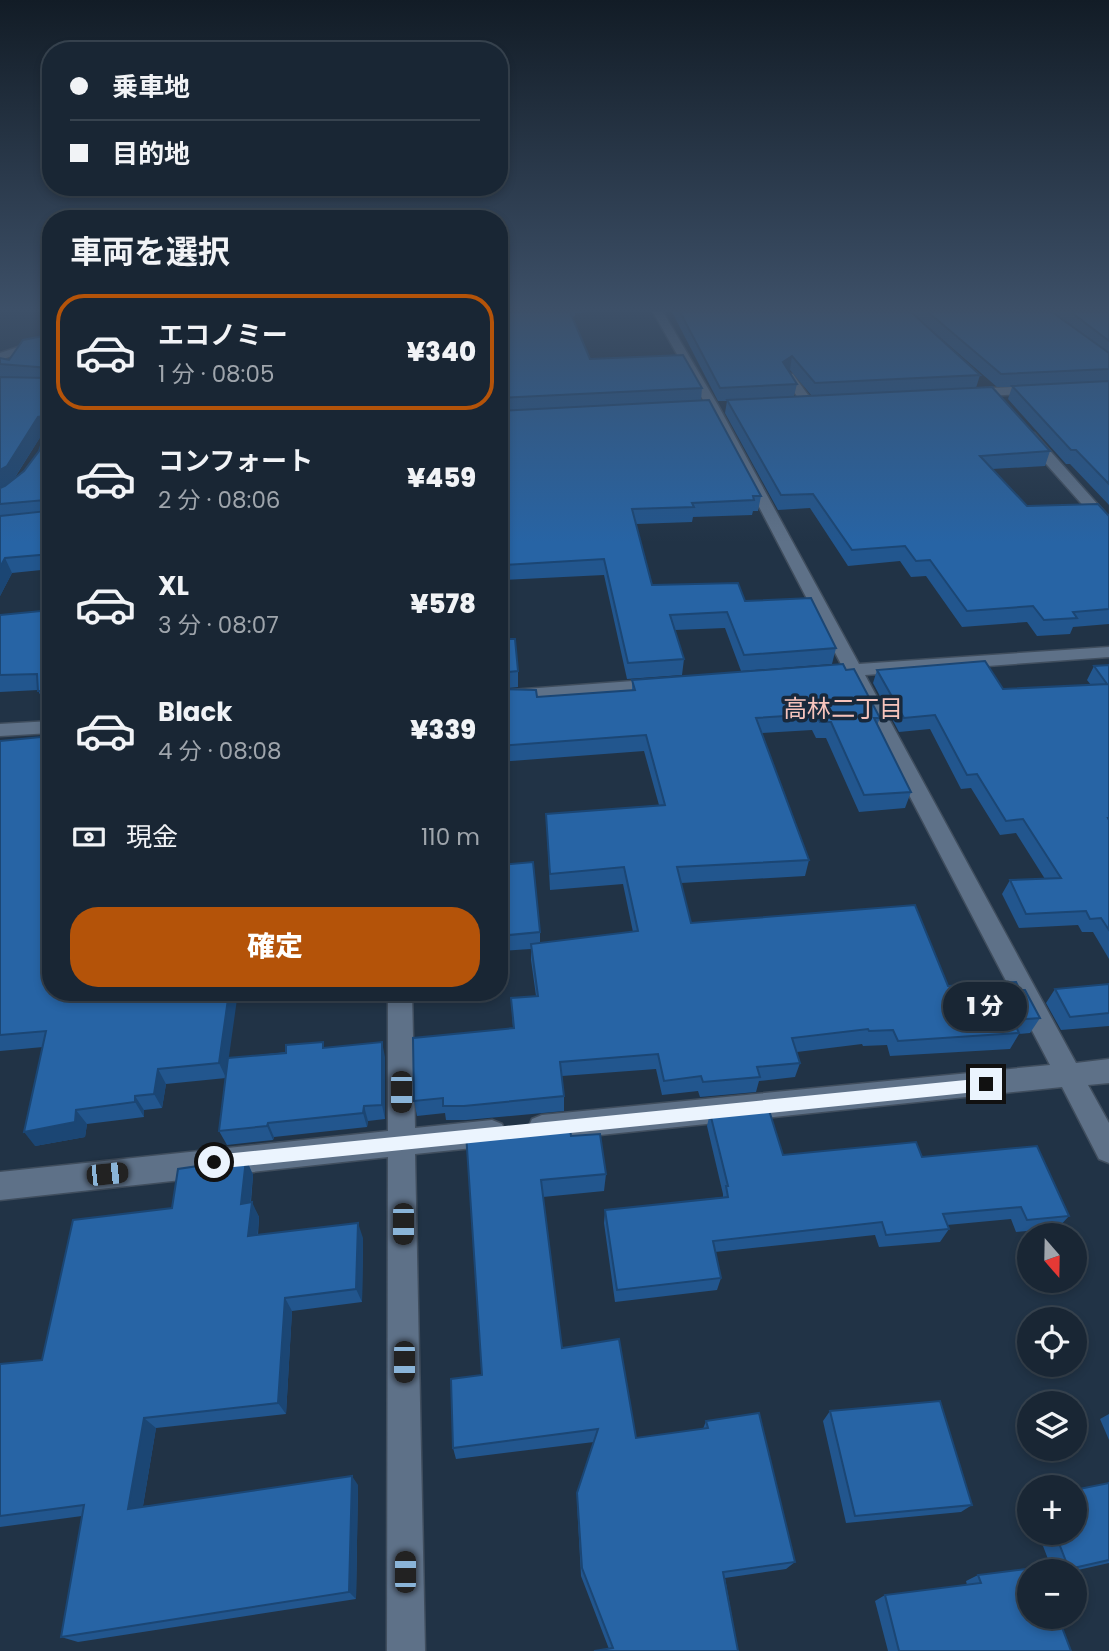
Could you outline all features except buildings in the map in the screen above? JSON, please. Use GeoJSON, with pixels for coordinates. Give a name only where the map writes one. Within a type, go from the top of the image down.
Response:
{"type":"FeatureCollection","features":[{"type":"Feature","properties":{"kind":"street"},"geometry":{"type":"LineString","coordinates":[[703,389],[1109,1150]]}},
{"type":"Feature","properties":{"kind":"street"},"geometry":{"type":"LineString","coordinates":[[798,389],[807,402]]}},
{"type":"Feature","properties":{"kind":"street"},"geometry":{"type":"LineString","coordinates":[[987,389],[995,397]]}},
{"type":"Feature","properties":{"kind":"street"},"geometry":{"type":"LineString","coordinates":[[951,394],[995,397],[1056,390]]}},
{"type":"Feature","properties":{"kind":"street"},"geometry":{"type":"LineString","coordinates":[[1017,422],[1109,526]]}},
{"type":"Feature","properties":{"kind":"street"},"geometry":{"type":"LineString","coordinates":[[827,672],[1109,652]]}},
{"type":"Feature","properties":{"kind":"street"},"geometry":{"type":"LineString","coordinates":[[508,696],[677,683]]}},
{"type":"Feature","properties":{"kind":"street"},"geometry":{"type":"LineString","coordinates":[[0,730],[42,728]]}},
{"type":"Feature","properties":{"kind":"street"},"geometry":{"type":"LineString","coordinates":[[400,1001],[406,1651]]}},
{"type":"Feature","properties":{"kind":"street"},"geometry":{"type":"LineString","coordinates":[[0,1186],[402,1142],[1109,1071]]}},
{"type":"Feature","properties":{"kind":"district","name":"高林二丁目"},"geometry":{"type":"Point","coordinates":[843,709]}},
{"type":"Feature","properties":{"kind":"route"},"geometry":{"type":"LineString","coordinates":[[214,1162],[986,1084]]}}]}
